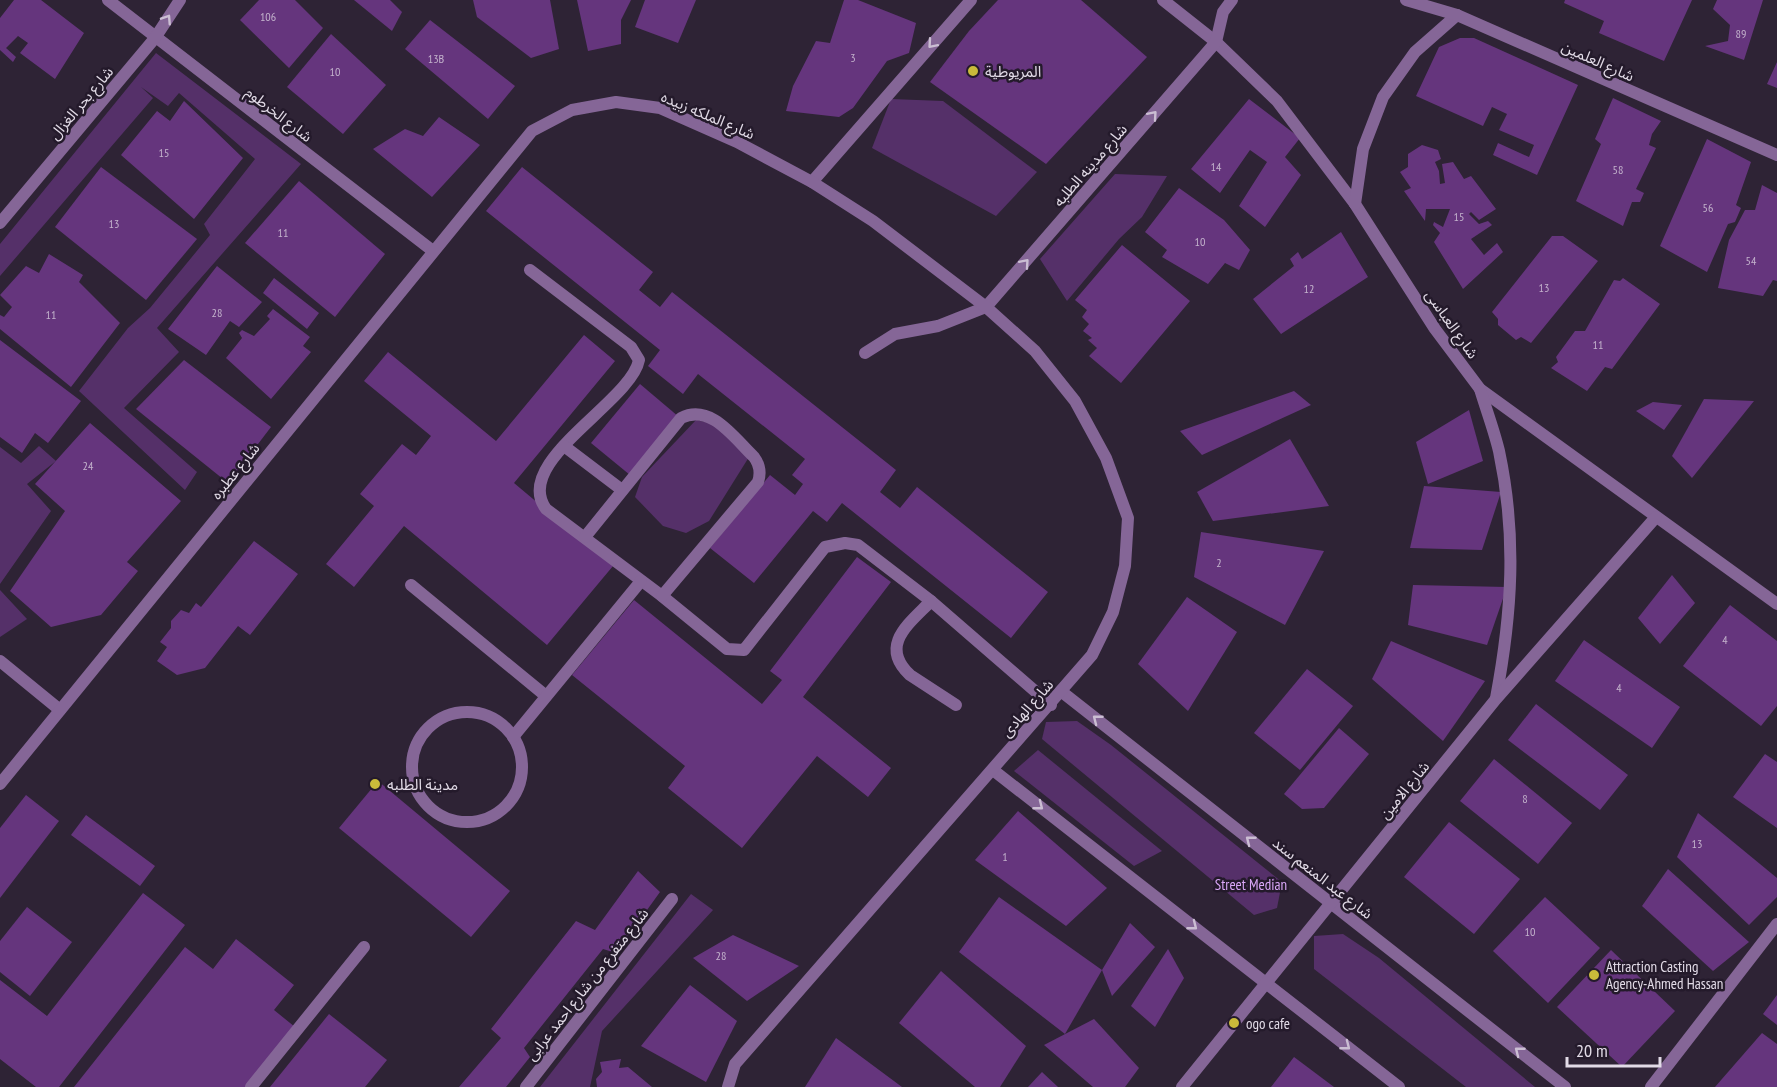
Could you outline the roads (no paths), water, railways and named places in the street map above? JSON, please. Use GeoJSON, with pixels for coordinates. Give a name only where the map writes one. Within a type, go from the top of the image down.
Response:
{"type":"FeatureCollection","features":[{"type":"Feature","properties":{"kind":"street","name":"شارع الخرطوم"},"geometry":{"type":"LineString","coordinates":[[108,0],[432,251]]}},
{"type":"Feature","properties":{"kind":"street","name":"شارع بحر الغزال"},"geometry":{"type":"LineString","coordinates":[[0,223],[155,38],[180,0]]}},
{"type":"Feature","properties":{"kind":"street"},"geometry":{"type":"LineString","coordinates":[[812,182],[971,0]]}},
{"type":"Feature","properties":{"kind":"street","name":"شارع العباسى"},"geometry":{"type":"LineString","coordinates":[[1163,0],[1216,42],[1277,101],[1355,204],[1435,329],[1480,389],[1777,604]]}},
{"type":"Feature","properties":{"kind":"street"},"geometry":{"type":"LineString","coordinates":[[1216,42],[1223,12],[1232,0]]}},
{"type":"Feature","properties":{"kind":"street","name":"شارع العلمين"},"geometry":{"type":"LineString","coordinates":[[1406,0],[1456,15],[1777,155]]}},
{"type":"Feature","properties":{"kind":"street"},"geometry":{"type":"LineString","coordinates":[[1355,204],[1363,148],[1383,97],[1415,52],[1456,15]]}},
{"type":"Feature","properties":{"kind":"street","name":"شارع مدينه الطلبه"},"geometry":{"type":"LineString","coordinates":[[986,307],[1216,42]]}},
{"type":"Feature","properties":{"kind":"street","name":"شارع الملكه زبيده"},"geometry":{"type":"LineString","coordinates":[[432,251],[532,131],[572,110],[616,102],[660,108],[738,142],[812,182],[883,228],[986,307]]}},
{"type":"Feature","properties":{"kind":"street","name":"شارع عطبره"},"geometry":{"type":"LineString","coordinates":[[0,784],[432,251]]}},
{"type":"Feature","properties":{"kind":"street"},"geometry":{"type":"LineString","coordinates":[[530,270],[631,347],[638,355],[635,370],[564,446],[543,474],[538,494],[546,509],[662,596],[727,649],[744,650],[825,547],[845,543],[858,545],[931,601],[1051,705]]}},
{"type":"Feature","properties":{"kind":"street"},"geometry":{"type":"LineString","coordinates":[[865,353],[895,334],[938,326],[986,307]]}},
{"type":"Feature","properties":{"kind":"street","name":"شارع الهادى"},"geometry":{"type":"LineString","coordinates":[[728,1087],[735,1064],[1051,705],[1092,655],[1113,612],[1125,566],[1128,518],[1106,458],[1075,401],[1035,351],[986,307]]}},
{"type":"Feature","properties":{"kind":"street"},"geometry":{"type":"LineString","coordinates":[[1480,389],[1498,449],[1509,511],[1511,597],[1508,637],[1496,699]]}},
{"type":"Feature","properties":{"kind":"street"},"geometry":{"type":"LineString","coordinates":[[585,537],[681,418],[688,414],[705,414],[712,418],[758,463],[758,482],[662,596]]}},
{"type":"Feature","properties":{"kind":"street"},"geometry":{"type":"LineString","coordinates":[[564,446],[622,490]]}},
{"type":"Feature","properties":{"kind":"street","name":"شارع الامين"},"geometry":{"type":"LineString","coordinates":[[1182,1087],[1496,699],[1656,517]]}},
{"type":"Feature","properties":{"kind":"street"},"geometry":{"type":"LineString","coordinates":[[513,737],[641,580]]}},
{"type":"Feature","properties":{"kind":"street"},"geometry":{"type":"LineString","coordinates":[[411,585],[546,696]]}},
{"type":"Feature","properties":{"kind":"street"},"geometry":{"type":"LineString","coordinates":[[931,601],[898,636],[896,652],[903,669],[956,705]]}},
{"type":"Feature","properties":{"kind":"street"},"geometry":{"type":"LineString","coordinates":[[0,661],[60,710]]}},
{"type":"Feature","properties":{"kind":"street","name":"شارع عبد المنعم سند"},"geometry":{"type":"LineString","coordinates":[[1062,692],[1565,1087]]}},
{"type":"Feature","properties":{"kind":"street"},"geometry":{"type":"LineString","coordinates":[[476,713],[497,722],[513,737],[522,765],[515,794],[506,806],[480,821],[465,822],[437,813],[425,804],[412,777],[412,762],[423,734],[433,724],[446,716],[476,713]]}},
{"type":"Feature","properties":{"kind":"street"},"geometry":{"type":"LineString","coordinates":[[993,770],[1399,1087]]}},
{"type":"Feature","properties":{"kind":"street","name":"شارع متفرع من شارع احمد عرابى"},"geometry":{"type":"LineString","coordinates":[[526,1087],[672,899]]}},
{"type":"Feature","properties":{"kind":"street"},"geometry":{"type":"LineString","coordinates":[[1651,1087],[1777,924]]}},
{"type":"Feature","properties":{"kind":"street"},"geometry":{"type":"LineString","coordinates":[[251,1087],[364,947]]}},
{"type":"Feature","properties":{"kind":"place","name":"المريوطية"},"geometry":{"type":"Point","coordinates":[973,71]}},
{"type":"Feature","properties":{"kind":"place","name":"مدينة الطلبه"},"geometry":{"type":"Point","coordinates":[375,784]}},
{"type":"Feature","properties":{"kind":"place","name":"Attraction Casting Agency-Ahmed Hassan"},"geometry":{"type":"Point","coordinates":[1594,975]}},
{"type":"Feature","properties":{"kind":"place","name":"ogo cafe"},"geometry":{"type":"Point","coordinates":[1234,1023]}},
{"type":"Feature","properties":{"kind":"park label","name":"Street Median"},"geometry":{"type":"Point","coordinates":[1251,884]}}]}
